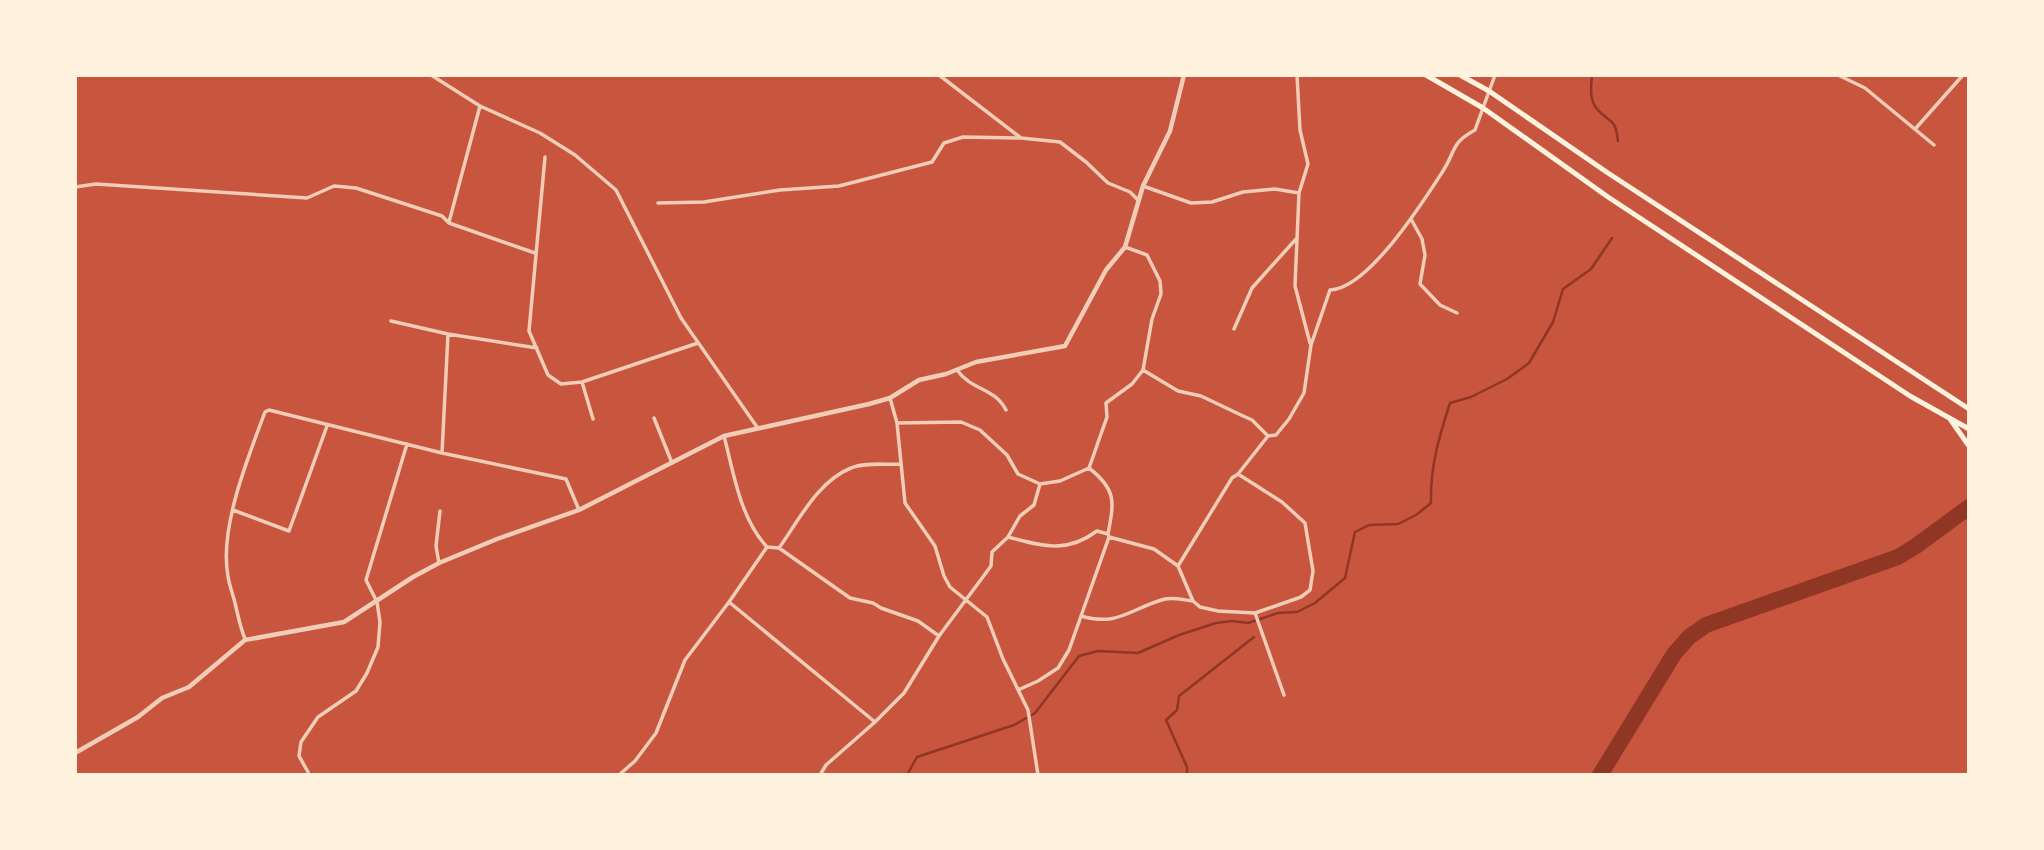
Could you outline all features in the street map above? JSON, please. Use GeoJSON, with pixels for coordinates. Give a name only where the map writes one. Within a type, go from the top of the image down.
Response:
{"type":"FeatureCollection","features":[{"type":"Feature","properties":{"kind":"main road"},"geometry":{"type":"LineString","coordinates":[[1426,75],[1483,108],[1620,205],[1898,388],[1969,429]]}},
{"type":"Feature","properties":{"kind":"main road"},"geometry":{"type":"LineString","coordinates":[[1460,75],[1489,91],[1608,173],[1969,409]]}},
{"type":"Feature","properties":{"kind":"main road"},"geometry":{"type":"LineString","coordinates":[[1949,416],[1969,446]]}},
{"type":"Feature","properties":{"kind":"street"},"geometry":{"type":"LineString","coordinates":[[431,75],[480,106],[540,133],[575,155],[616,190],[658,275],[698,343],[757,427]]}},
{"type":"Feature","properties":{"kind":"street"},"geometry":{"type":"LineString","coordinates":[[939,75],[1021,138]]}},
{"type":"Feature","properties":{"kind":"street"},"geometry":{"type":"LineString","coordinates":[[75,753],[138,718],[162,698],[189,687],[245,639],[344,622],[412,577],[439,563],[497,538],[579,510],[724,436],[890,398],[919,380],[976,362],[1065,346],[1106,270],[1125,247],[1136,218],[1143,186],[1170,131],[1184,75]]}},
{"type":"Feature","properties":{"kind":"street"},"geometry":{"type":"LineString","coordinates":[[1297,75],[1300,130],[1308,164],[1299,193],[1295,286],[1311,345]]}},
{"type":"Feature","properties":{"kind":"street"},"geometry":{"type":"LineString","coordinates":[[1178,566],[1232,478],[1268,436],[1276,435],[1304,393],[1311,345],[1330,290],[1339,290],[1362,277],[1411,219],[1445,167],[1458,140],[1475,130],[1495,75]]}},
{"type":"Feature","properties":{"kind":"street"},"geometry":{"type":"LineString","coordinates":[[1838,75],[1865,88],[1934,145]]}},
{"type":"Feature","properties":{"kind":"street"},"geometry":{"type":"LineString","coordinates":[[1916,128],[1963,75]]}},
{"type":"Feature","properties":{"kind":"street"},"geometry":{"type":"LineString","coordinates":[[449,223],[480,106]]}},
{"type":"Feature","properties":{"kind":"street"},"geometry":{"type":"LineString","coordinates":[[658,203],[704,202],[780,190],[839,186],[932,162],[944,143],[963,137],[1059,142],[1108,183],[1130,192],[1138,200]]}},
{"type":"Feature","properties":{"kind":"street"},"geometry":{"type":"LineString","coordinates":[[545,157],[529,331],[548,375],[561,384],[582,382],[698,343]]}},
{"type":"Feature","properties":{"kind":"street"},"geometry":{"type":"LineString","coordinates":[[75,187],[96,184],[146,186],[307,198],[334,186],[356,188],[442,216],[449,223],[535,253]]}},
{"type":"Feature","properties":{"kind":"street"},"geometry":{"type":"LineString","coordinates":[[1143,186],[1191,203],[1212,202],[1243,192],[1275,189],[1299,193]]}},
{"type":"Feature","properties":{"kind":"street"},"geometry":{"type":"LineString","coordinates":[[1411,219],[1422,239],[1425,255],[1420,284],[1440,305],[1457,313]]}},
{"type":"Feature","properties":{"kind":"street"},"geometry":{"type":"LineString","coordinates":[[1234,329],[1252,288],[1297,237]]}},
{"type":"Feature","properties":{"kind":"street"},"geometry":{"type":"LineString","coordinates":[[897,423],[961,422],[980,430],[1007,455],[1018,474],[1040,484],[1060,481],[1089,468],[1107,417],[1107,402],[1132,384],[1143,370],[1152,319],[1161,294],[1160,281],[1147,255],[1125,247]]}},
{"type":"Feature","properties":{"kind":"street"},"geometry":{"type":"LineString","coordinates":[[391,321],[448,334],[538,348]]}},
{"type":"Feature","properties":{"kind":"street"},"geometry":{"type":"LineString","coordinates":[[442,453],[448,334]]}},
{"type":"Feature","properties":{"kind":"street"},"geometry":{"type":"LineString","coordinates":[[957,370],[965,381],[1000,398],[1006,410]]}},
{"type":"Feature","properties":{"kind":"street"},"geometry":{"type":"LineString","coordinates":[[1143,370],[1178,391],[1201,396],[1241,415],[1268,436]]}},
{"type":"Feature","properties":{"kind":"street"},"geometry":{"type":"LineString","coordinates":[[582,382],[593,419]]}},
{"type":"Feature","properties":{"kind":"street"},"geometry":{"type":"LineString","coordinates":[[890,398],[897,423],[905,503],[935,546],[950,587],[987,617],[1031,719],[1038,775]]}},
{"type":"Feature","properties":{"kind":"street"},"geometry":{"type":"LineString","coordinates":[[245,639],[240,629],[227,575],[226,548],[245,466],[265,412],[269,410],[442,453],[566,479],[579,510]]}},
{"type":"Feature","properties":{"kind":"street"},"geometry":{"type":"LineString","coordinates":[[654,418],[672,463]]}},
{"type":"Feature","properties":{"kind":"street"},"geometry":{"type":"LineString","coordinates":[[233,510],[289,531],[327,426]]}},
{"type":"Feature","properties":{"kind":"street"},"geometry":{"type":"LineString","coordinates":[[724,436],[753,533],[767,547],[779,548],[850,598],[873,603],[918,621],[939,636]]}},
{"type":"Feature","properties":{"kind":"street"},"geometry":{"type":"LineString","coordinates":[[308,772],[299,756],[301,742],[318,717],[356,691],[378,647],[380,622],[377,602],[366,580],[407,444]]}},
{"type":"Feature","properties":{"kind":"street"},"geometry":{"type":"LineString","coordinates":[[779,548],[817,495],[834,477],[853,466],[900,464]]}},
{"type":"Feature","properties":{"kind":"street"},"geometry":{"type":"LineString","coordinates":[[1018,690],[1058,668],[1069,650],[1108,536],[1113,504],[1109,488],[1105,481],[1089,468]]}},
{"type":"Feature","properties":{"kind":"street"},"geometry":{"type":"LineString","coordinates":[[1008,537],[1049,548],[1084,540],[1097,531],[1154,549],[1178,566],[1193,601],[1200,607],[1256,615],[1301,597],[1310,590],[1312,556],[1305,523],[1282,502],[1238,474]]}},
{"type":"Feature","properties":{"kind":"street"},"geometry":{"type":"LineString","coordinates":[[820,775],[826,765],[904,693],[939,636],[991,566],[992,552],[1008,537],[1020,516],[1034,505],[1040,484]]}},
{"type":"Feature","properties":{"kind":"street"},"geometry":{"type":"LineString","coordinates":[[439,563],[436,545],[440,510]]}},
{"type":"Feature","properties":{"kind":"street"},"geometry":{"type":"LineString","coordinates":[[620,775],[635,761],[656,733],[685,660],[767,547]]}},
{"type":"Feature","properties":{"kind":"street"},"geometry":{"type":"LineString","coordinates":[[1080,616],[1099,621],[1114,619],[1168,598],[1193,601]]}},
{"type":"Feature","properties":{"kind":"street"},"geometry":{"type":"LineString","coordinates":[[729,602],[875,722]]}},
{"type":"Feature","properties":{"kind":"street"},"geometry":{"type":"LineString","coordinates":[[1256,615],[1284,695]]}},
{"type":"Feature","properties":{"kind":"waterway"},"geometry":{"type":"LineString","coordinates":[[1592,75],[1593,101],[1597,109],[1613,124],[1618,141]]}},
{"type":"Feature","properties":{"kind":"waterway"},"geometry":{"type":"LineString","coordinates":[[907,775],[917,757],[1014,725],[1035,713],[1079,656],[1098,651],[1138,653],[1216,623],[1248,623],[1278,613],[1297,612],[1315,603],[1345,578],[1355,532],[1369,525],[1398,524],[1431,503],[1436,452],[1450,403],[1471,397],[1507,379],[1529,363],[1553,322],[1563,289],[1591,269],[1612,238]]}},
{"type":"Feature","properties":{"kind":"waterway"},"geometry":{"type":"LineString","coordinates":[[1600,775],[1674,654],[1689,637],[1706,625],[1898,557],[1969,507]]}},
{"type":"Feature","properties":{"kind":"waterway"},"geometry":{"type":"LineString","coordinates":[[1187,775],[1187,767],[1166,720],[1177,710],[1179,696],[1254,637]]}}]}
